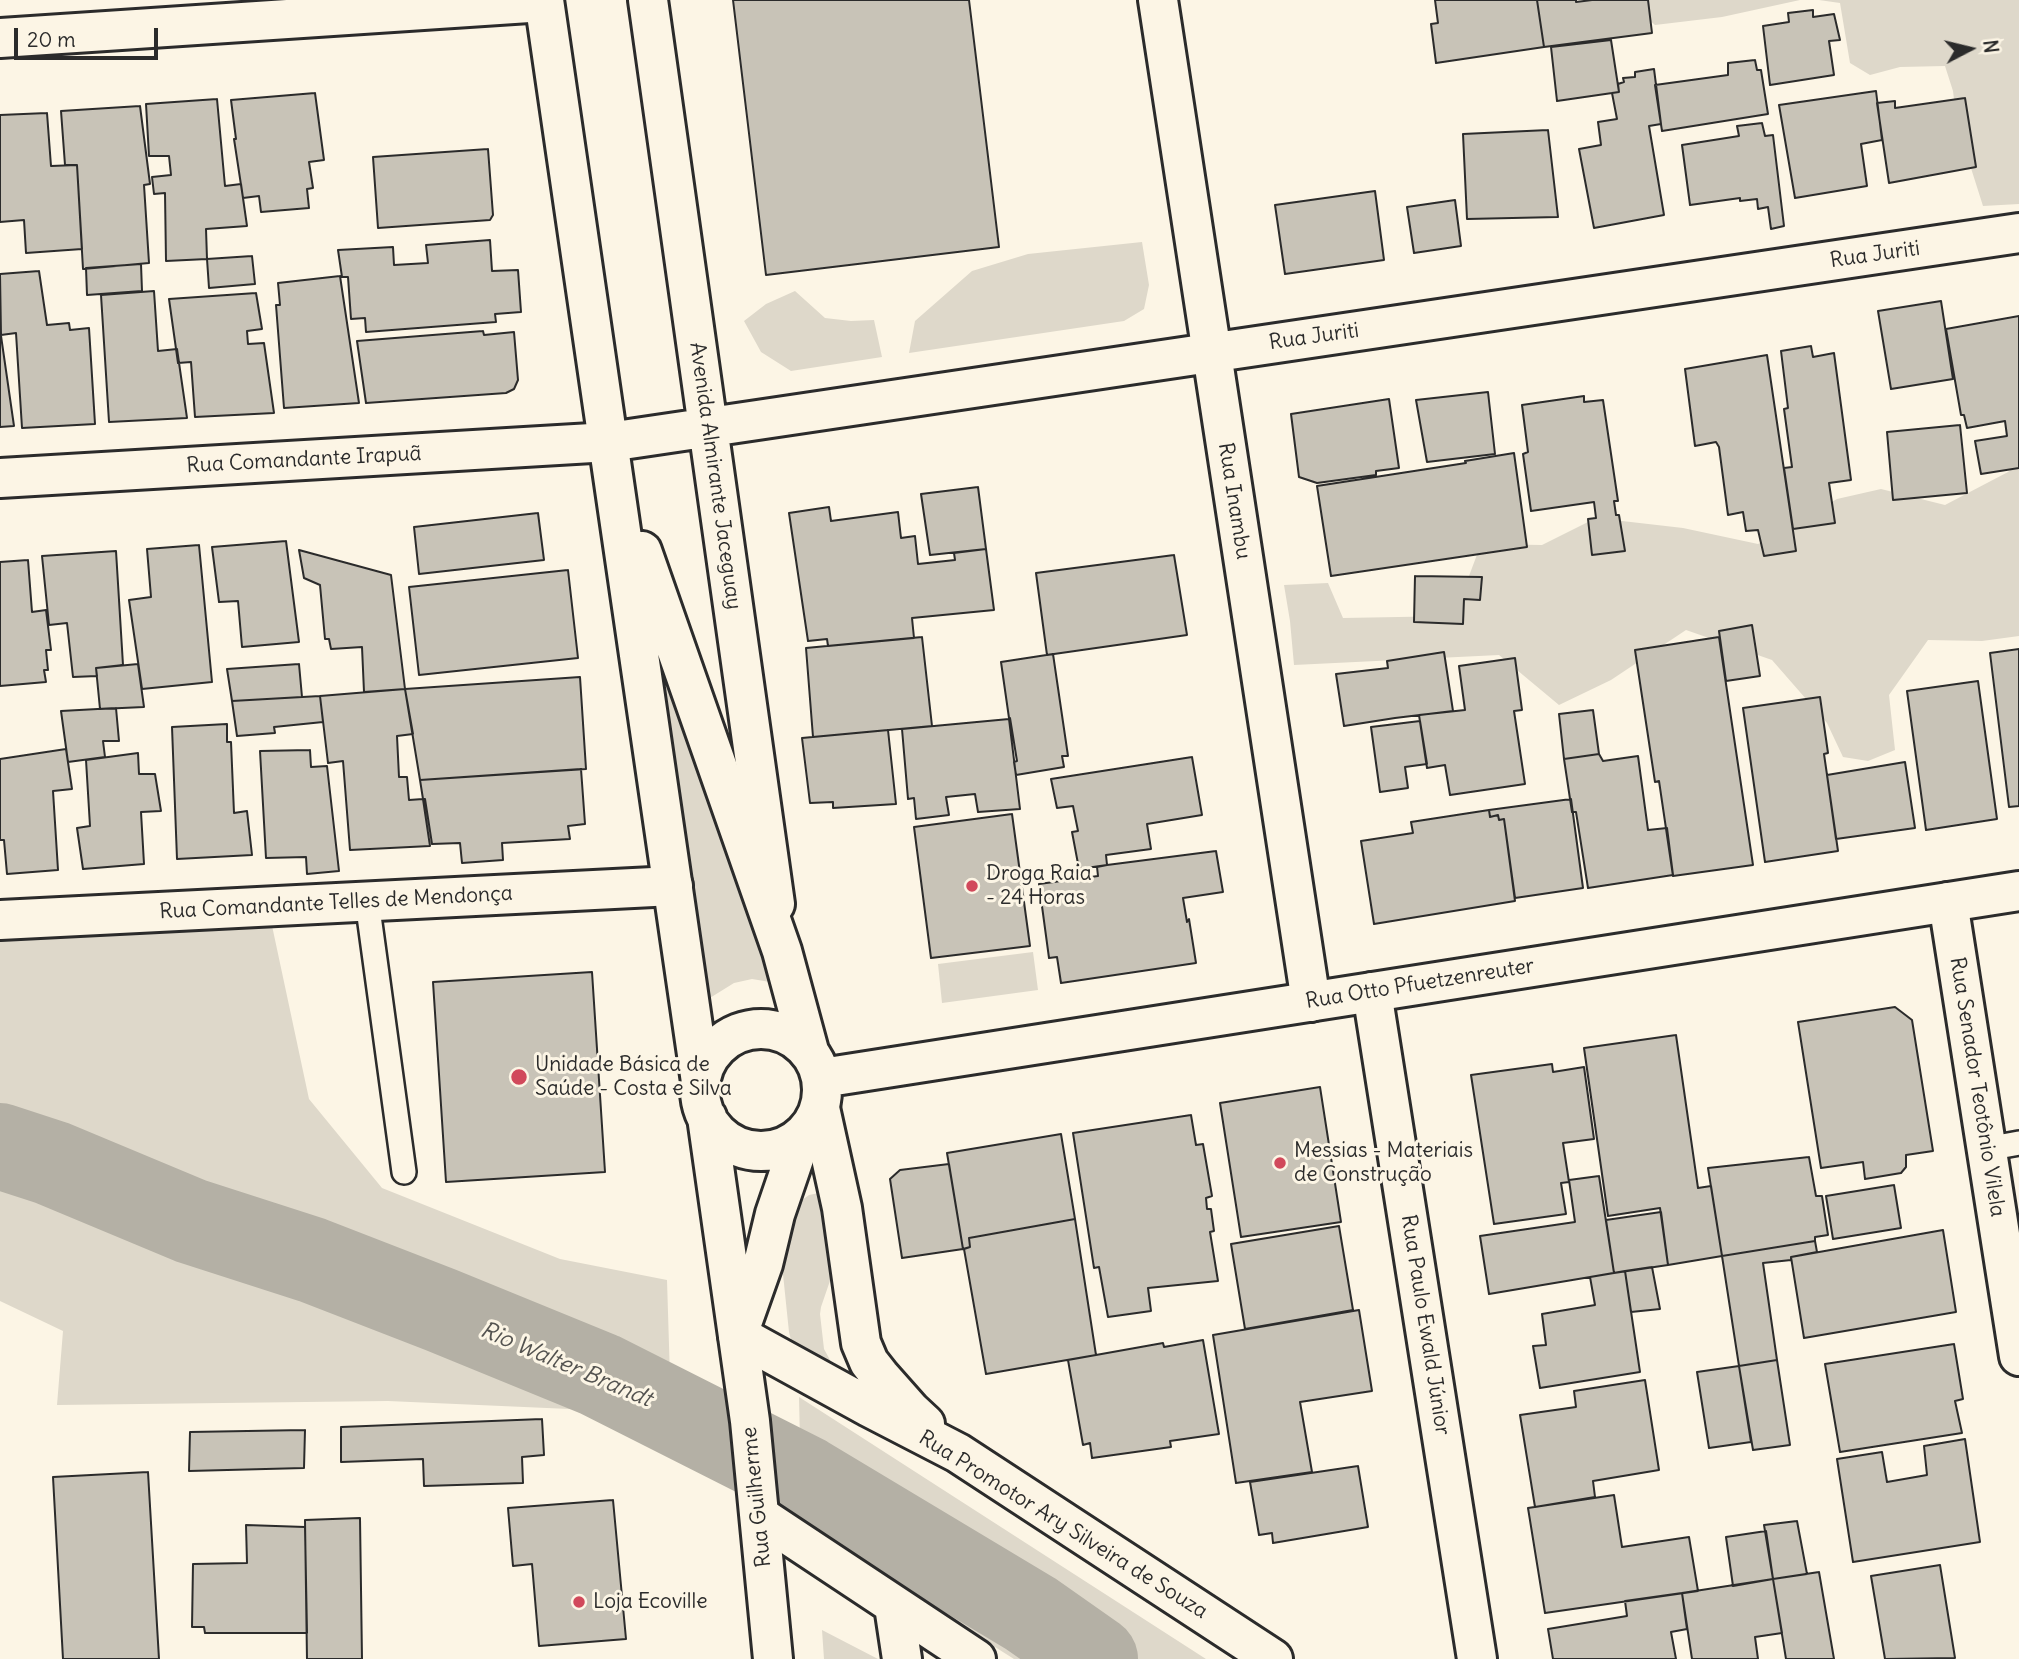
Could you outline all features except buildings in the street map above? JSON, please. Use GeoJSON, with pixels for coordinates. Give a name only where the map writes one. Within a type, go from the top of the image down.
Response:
{"type":"FeatureCollection","features":[{"type":"Feature","properties":{"kind":"street","name":"Avenida Almirante Jaceguay"},"geometry":{"type":"LineString","coordinates":[[648,0],[782,951],[842,1208],[860,1343],[869,1362],[892,1392],[958,1453]]}},
{"type":"Feature","properties":{"kind":"street","name":"Rua Inambu"},"geometry":{"type":"LineString","coordinates":[[1158,0],[1311,1002]]}},
{"type":"Feature","properties":{"kind":"street","name":"Avenida Almirante Jaceguay"},"geometry":{"type":"LineString","coordinates":[[544,1],[704,1099]]}},
{"type":"Feature","properties":{"kind":"street"},"geometry":{"type":"LineString","coordinates":[[0,38],[544,1]]}},
{"type":"Feature","properties":{"kind":"street","name":"Rua Juriti"},"geometry":{"type":"LineString","coordinates":[[609,442],[2019,233]]}},
{"type":"Feature","properties":{"kind":"street","name":"Avenida Almirante Jaceguay"},"geometry":{"type":"LineString","coordinates":[[609,442],[645,563],[782,951]]}},
{"type":"Feature","properties":{"kind":"street","name":"Rua Comandante Irapuã"},"geometry":{"type":"LineString","coordinates":[[0,478],[609,442]]}},
{"type":"Feature","properties":{"kind":"street","name":"Rua Comandante Telles de Mendonça"},"geometry":{"type":"LineString","coordinates":[[0,920],[673,886]]}},
{"type":"Feature","properties":{"kind":"street","name":"Rua Otto Pfuetzenreuter"},"geometry":{"type":"LineString","coordinates":[[813,1093],[1311,1002],[2019,891]]}},
{"type":"Feature","properties":{"kind":"street","name":"Rua Senador Teotônio Vilela"},"geometry":{"type":"LineString","coordinates":[[1948,902],[2003,1146],[2019,1356]]}},
{"type":"Feature","properties":{"kind":"street","name":"Rua Paulo Ewald Júnior"},"geometry":{"type":"LineString","coordinates":[[1372,992],[1477,1659]]}},
{"type":"Feature","properties":{"kind":"street"},"geometry":{"type":"LineString","coordinates":[[755,1029],[775,1030],[793,1038],[813,1093],[787,1146],[769,1151],[750,1150],[733,1143],[718,1132],[704,1099],[706,1062],[719,1045],[735,1034],[755,1029]]}},
{"type":"Feature","properties":{"kind":"street","name":"Rua Guilherme"},"geometry":{"type":"LineString","coordinates":[[738,1335],[813,1093]]}},
{"type":"Feature","properties":{"kind":"street","name":"Rua Guilherme"},"geometry":{"type":"LineString","coordinates":[[704,1099],[750,1421],[773,1659]]}},
{"type":"Feature","properties":{"kind":"street","name":"Rua Promotor Ary Silveira de Souza"},"geometry":{"type":"LineString","coordinates":[[738,1335],[869,1408],[958,1453],[1273,1659]]}},
{"type":"Feature","properties":{"kind":"street"},"geometry":{"type":"LineString","coordinates":[[759,1503],[894,1605],[976,1659]]}},
{"type":"Feature","properties":{"kind":"street"},"geometry":{"type":"LineString","coordinates":[[894,1605],[902,1659]]}},
{"type":"Feature","properties":{"kind":"lane"},"geometry":{"type":"LineString","coordinates":[[367,901],[404,1172]]}},
{"type":"Feature","properties":{"kind":"shaded area"},"geometry":{"type":"Polygon","coordinates":[[[1645,0],[1800,0],[1722,17],[1655,25],[1638,10],[1645,0]]]}},
{"type":"Feature","properties":{"kind":"shaded area"},"geometry":{"type":"Polygon","coordinates":[[[1819,0],[2019,0],[2019,204],[1983,206],[1957,124],[1953,91],[1945,66],[1900,67],[1870,75],[1850,63],[1840,3],[1819,0]]]}},
{"type":"Feature","properties":{"kind":"shaded area"},"geometry":{"type":"Polygon","coordinates":[[[1142,242],[1149,285],[1144,309],[1124,321],[909,353],[915,321],[972,271],[1028,254],[1142,242]]]}},
{"type":"Feature","properties":{"kind":"shaded area"},"geometry":{"type":"Polygon","coordinates":[[[795,291],[825,318],[874,320],[882,357],[791,371],[761,352],[744,321],[766,304],[795,291]]]}},
{"type":"Feature","properties":{"kind":"shaded area"},"geometry":{"type":"Polygon","coordinates":[[[2019,461],[2019,636],[1982,641],[1928,640],[1889,695],[1895,750],[1868,761],[1843,757],[1827,723],[1772,660],[1686,630],[1611,680],[1559,705],[1499,655],[1294,665],[1284,585],[1328,583],[1343,618],[1454,616],[1481,544],[1542,545],[1596,518],[1683,528],[1758,544],[1837,499],[1881,489],[1945,505],[2008,472],[2019,461]]]}},
{"type":"Feature","properties":{"kind":"shaded area"},"geometry":{"type":"Polygon","coordinates":[[[647,624],[770,982],[752,979],[734,983],[705,1001],[647,624]]]}},
{"type":"Feature","properties":{"kind":"shaded area"},"geometry":{"type":"Polygon","coordinates":[[[271,921],[309,1099],[382,1188],[560,1259],[667,1280],[671,1410],[683,1414],[388,1401],[57,1405],[63,1331],[0,1301],[0,940],[271,921]]]}},
{"type":"Feature","properties":{"kind":"shaded area"},"geometry":{"type":"Polygon","coordinates":[[[1033,952],[1038,990],[942,1003],[938,964],[1033,952]]]}},
{"type":"Feature","properties":{"kind":"shaded area"},"geometry":{"type":"Polygon","coordinates":[[[824,1192],[833,1272],[820,1314],[824,1349],[836,1371],[791,1340],[781,1255],[798,1203],[809,1195],[824,1192]]]}},
{"type":"Feature","properties":{"kind":"shaded area"},"geometry":{"type":"Polygon","coordinates":[[[799,1397],[1206,1659],[1014,1659],[802,1525],[799,1397]]]}},
{"type":"Feature","properties":{"kind":"shaded area"},"geometry":{"type":"Polygon","coordinates":[[[822,1630],[878,1659],[824,1659],[822,1630]]]}},
{"type":"Feature","properties":{"kind":"waterway","name":"Rio Walter Brandt"},"geometry":{"type":"LineString","coordinates":[[0,1146],[52,1163],[191,1221],[312,1260],[600,1375],[806,1479],[1031,1614],[1095,1659]]}},
{"type":"Feature","properties":{"kind":"place","name":"Droga Raia - 24 Horas"},"geometry":{"type":"Point","coordinates":[972,886]}},
{"type":"Feature","properties":{"kind":"place","name":"Unidade Básica de Saúde - Costa e Silva"},"geometry":{"type":"Point","coordinates":[519,1077]}},
{"type":"Feature","properties":{"kind":"place","name":"Messias - Materiais de Construção"},"geometry":{"type":"Point","coordinates":[1280,1163]}},
{"type":"Feature","properties":{"kind":"place","name":"Loja Ecoville"},"geometry":{"type":"Point","coordinates":[579,1602]}}]}
